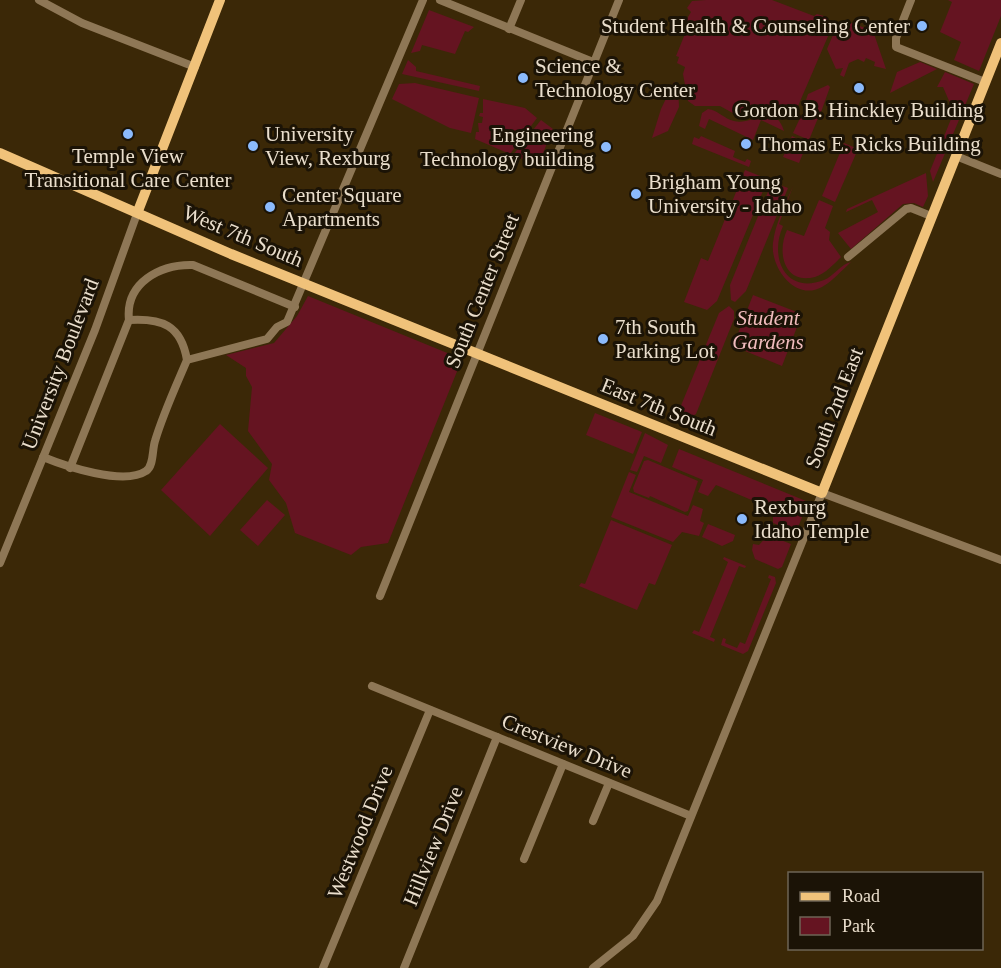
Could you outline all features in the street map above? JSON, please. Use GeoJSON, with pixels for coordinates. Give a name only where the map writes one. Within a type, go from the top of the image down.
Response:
{"type":"FeatureCollection","features":[{"type":"Feature","properties":{"kind":"main road"},"geometry":{"type":"LineString","coordinates":[[138,211],[220,0]]}},
{"type":"Feature","properties":{"kind":"main road","name":"South 2nd East"},"geometry":{"type":"LineString","coordinates":[[822,493],[1001,43]]}},
{"type":"Feature","properties":{"kind":"main road","name":"West 7th South"},"geometry":{"type":"LineString","coordinates":[[0,153],[138,211],[231,255],[305,284]]}},
{"type":"Feature","properties":{"kind":"main road","name":"East 7th South"},"geometry":{"type":"LineString","coordinates":[[305,284],[822,493]]}},
{"type":"Feature","properties":{"kind":"street"},"geometry":{"type":"LineString","coordinates":[[39,0],[82,23],[195,67]]}},
{"type":"Feature","properties":{"kind":"street"},"geometry":{"type":"LineString","coordinates":[[187,360],[267,339],[286,322],[305,284],[423,0]]}},
{"type":"Feature","properties":{"kind":"street"},"geometry":{"type":"LineString","coordinates":[[440,0],[593,62]]}},
{"type":"Feature","properties":{"kind":"street"},"geometry":{"type":"LineString","coordinates":[[509,29],[521,0]]}},
{"type":"Feature","properties":{"kind":"street","name":"South Center Street"},"geometry":{"type":"LineString","coordinates":[[380,596],[619,0]]}},
{"type":"Feature","properties":{"kind":"street"},"geometry":{"type":"LineString","coordinates":[[911,0],[896,38],[896,46],[985,82]]}},
{"type":"Feature","properties":{"kind":"street"},"geometry":{"type":"LineString","coordinates":[[956,156],[1001,174]]}},
{"type":"Feature","properties":{"kind":"street"},"geometry":{"type":"LineString","coordinates":[[848,257],[906,209],[911,208],[931,216]]}},
{"type":"Feature","properties":{"kind":"street","name":"University Boulevard"},"geometry":{"type":"LineString","coordinates":[[0,563],[95,330],[138,211]]}},
{"type":"Feature","properties":{"kind":"street"},"geometry":{"type":"LineString","coordinates":[[70,468],[129,320],[129,303],[145,278],[177,264],[193,265],[295,307]]}},
{"type":"Feature","properties":{"kind":"street"},"geometry":{"type":"LineString","coordinates":[[43,458],[70,468],[108,475],[137,475],[147,471],[151,465],[155,441],[187,360],[185,346],[178,334],[167,324],[156,320],[129,320]]}},
{"type":"Feature","properties":{"kind":"street","name":"East 7th South"},"geometry":{"type":"LineString","coordinates":[[822,493],[1001,560]]}},
{"type":"Feature","properties":{"kind":"street","name":"South 2nd East"},"geometry":{"type":"LineString","coordinates":[[594,968],[633,936],[657,901],[822,493]]}},
{"type":"Feature","properties":{"kind":"street","name":"Crestview Drive"},"geometry":{"type":"LineString","coordinates":[[372,686],[690,816]]}},
{"type":"Feature","properties":{"kind":"street","name":"Westwood Drive"},"geometry":{"type":"LineString","coordinates":[[323,968],[430,710]]}},
{"type":"Feature","properties":{"kind":"street","name":"Hillview Drive"},"geometry":{"type":"LineString","coordinates":[[404,968],[497,737]]}},
{"type":"Feature","properties":{"kind":"street"},"geometry":{"type":"LineString","coordinates":[[524,859],[563,764]]}},
{"type":"Feature","properties":{"kind":"street"},"geometry":{"type":"LineString","coordinates":[[593,821],[609,783]]}},
{"type":"Feature","properties":{"kind":"green space"},"geometry":{"type":"Polygon","coordinates":[[[772,0],[814,16],[817,14],[827,17],[832,27],[795,113],[769,111],[740,117],[720,106],[695,106],[688,101],[683,74],[685,67],[677,63],[679,57],[676,56],[689,24],[685,22],[691,12],[687,8],[692,1],[772,0]]]}},
{"type":"Feature","properties":{"kind":"green space"},"geometry":{"type":"Polygon","coordinates":[[[948,0],[1001,0],[1001,16],[979,71],[954,60],[961,42],[940,32],[952,2],[948,0]]]}},
{"type":"Feature","properties":{"kind":"green space"},"geometry":{"type":"Polygon","coordinates":[[[429,10],[474,27],[468,32],[465,31],[455,54],[422,45],[420,51],[411,53],[429,10]]]}},
{"type":"Feature","properties":{"kind":"green space"},"geometry":{"type":"Polygon","coordinates":[[[852,23],[873,31],[886,69],[874,66],[875,62],[866,58],[864,62],[858,59],[849,63],[844,77],[840,75],[843,68],[836,69],[827,49],[836,28],[852,23]]]}},
{"type":"Feature","properties":{"kind":"green space"},"geometry":{"type":"Polygon","coordinates":[[[408,60],[416,67],[416,71],[480,86],[479,91],[402,74],[408,60]]]}},
{"type":"Feature","properties":{"kind":"green space"},"geometry":{"type":"Polygon","coordinates":[[[920,62],[937,69],[890,93],[897,72],[920,62]]]}},
{"type":"Feature","properties":{"kind":"green space"},"geometry":{"type":"Polygon","coordinates":[[[945,72],[974,84],[933,182],[930,171],[951,119],[949,112],[953,110],[943,87],[937,87],[945,72]]]}},
{"type":"Feature","properties":{"kind":"green space"},"geometry":{"type":"Polygon","coordinates":[[[674,82],[678,85],[679,107],[668,131],[652,138],[661,109],[674,82]]]}},
{"type":"Feature","properties":{"kind":"green space"},"geometry":{"type":"Polygon","coordinates":[[[415,83],[479,98],[471,133],[450,128],[392,99],[399,84],[415,83]]]}},
{"type":"Feature","properties":{"kind":"green space"},"geometry":{"type":"Polygon","coordinates":[[[828,85],[830,87],[821,112],[814,112],[806,100],[808,94],[828,85]]]}},
{"type":"Feature","properties":{"kind":"green space"},"geometry":{"type":"Polygon","coordinates":[[[483,99],[525,108],[537,118],[510,154],[475,139],[476,132],[479,132],[478,123],[482,123],[483,117],[479,116],[483,113],[483,99]]]}},
{"type":"Feature","properties":{"kind":"green space"},"geometry":{"type":"Polygon","coordinates":[[[708,109],[741,122],[762,116],[775,117],[784,131],[761,120],[753,140],[709,119],[705,129],[699,126],[702,113],[708,109]]]}},
{"type":"Feature","properties":{"kind":"green space"},"geometry":{"type":"Polygon","coordinates":[[[801,116],[818,118],[809,140],[793,133],[801,116]]]}},
{"type":"Feature","properties":{"kind":"green space"},"geometry":{"type":"Polygon","coordinates":[[[541,120],[553,129],[538,165],[513,155],[541,120]]]}},
{"type":"Feature","properties":{"kind":"green space"},"geometry":{"type":"Polygon","coordinates":[[[701,136],[735,151],[733,157],[745,162],[747,159],[751,161],[749,167],[692,144],[694,137],[699,139],[701,136]]]}},
{"type":"Feature","properties":{"kind":"green space"},"geometry":{"type":"Polygon","coordinates":[[[792,136],[807,144],[799,163],[783,157],[792,136]]]}},
{"type":"Feature","properties":{"kind":"green space"},"geometry":{"type":"Polygon","coordinates":[[[844,143],[858,149],[835,202],[822,196],[844,143]]]}},
{"type":"Feature","properties":{"kind":"green space"},"geometry":{"type":"Polygon","coordinates":[[[745,170],[768,179],[717,301],[707,310],[684,302],[701,258],[708,261],[745,170]]]}},
{"type":"Feature","properties":{"kind":"green space"},"geometry":{"type":"Polygon","coordinates":[[[926,173],[928,196],[923,207],[914,203],[903,204],[851,249],[838,233],[878,212],[872,200],[846,212],[847,209],[926,173]]]}},
{"type":"Feature","properties":{"kind":"green space"},"geometry":{"type":"Polygon","coordinates":[[[772,182],[788,188],[746,291],[735,302],[731,300],[730,285],[772,182]]]}},
{"type":"Feature","properties":{"kind":"green space"},"geometry":{"type":"Polygon","coordinates":[[[793,186],[779,224],[783,226],[778,250],[780,261],[790,278],[810,283],[824,280],[851,262],[826,285],[812,290],[803,290],[786,280],[773,252],[776,229],[793,186]]]}},
{"type":"Feature","properties":{"kind":"green space"},"geometry":{"type":"Polygon","coordinates":[[[819,200],[833,206],[825,228],[830,232],[829,240],[841,257],[822,274],[804,278],[789,271],[785,264],[784,238],[787,230],[804,236],[819,200]]]}},
{"type":"Feature","properties":{"kind":"green space","name":"Student Gardens"},"geometry":{"type":"Polygon","coordinates":[[[753,295],[802,314],[782,366],[733,346],[753,295]]]}},
{"type":"Feature","properties":{"kind":"green space"},"geometry":{"type":"Polygon","coordinates":[[[308,296],[462,359],[388,543],[361,547],[351,555],[295,533],[286,503],[269,480],[272,464],[248,431],[252,387],[246,376],[246,368],[226,355],[274,343],[297,316],[308,296]]]}},
{"type":"Feature","properties":{"kind":"green space"},"geometry":{"type":"Polygon","coordinates":[[[729,306],[734,311],[734,319],[696,414],[689,418],[684,417],[680,408],[719,313],[729,306]]]}},
{"type":"Feature","properties":{"kind":"green space"},"geometry":{"type":"Polygon","coordinates":[[[595,413],[642,432],[633,454],[586,435],[595,413]]]}},
{"type":"Feature","properties":{"kind":"green space"},"geometry":{"type":"Polygon","coordinates":[[[220,424],[268,468],[210,536],[161,490],[220,424]]]}},
{"type":"Feature","properties":{"kind":"green space"},"geometry":{"type":"Polygon","coordinates":[[[645,433],[668,445],[661,463],[644,456],[637,472],[630,470],[645,433]]]}},
{"type":"Feature","properties":{"kind":"green space"},"geometry":{"type":"Polygon","coordinates":[[[679,449],[806,501],[807,505],[796,532],[773,523],[773,509],[716,485],[708,496],[698,492],[703,480],[672,467],[679,449]]]}},
{"type":"Feature","properties":{"kind":"green space"},"geometry":{"type":"Polygon","coordinates":[[[648,460],[698,481],[688,511],[685,512],[650,496],[649,498],[634,492],[633,488],[644,461],[648,460]]]}},
{"type":"Feature","properties":{"kind":"green space"},"geometry":{"type":"Polygon","coordinates":[[[629,472],[636,475],[629,492],[688,516],[693,505],[703,509],[700,521],[704,523],[699,536],[682,532],[673,542],[611,517],[629,472]]]}},
{"type":"Feature","properties":{"kind":"green space"},"geometry":{"type":"Polygon","coordinates":[[[267,500],[285,515],[258,546],[240,530],[267,500]]]}},
{"type":"Feature","properties":{"kind":"green space"},"geometry":{"type":"Polygon","coordinates":[[[611,520],[672,545],[655,585],[649,583],[637,610],[579,586],[581,583],[585,584],[611,520]]]}},
{"type":"Feature","properties":{"kind":"green space"},"geometry":{"type":"Polygon","coordinates":[[[708,524],[735,535],[733,541],[722,546],[702,537],[708,524]]]}},
{"type":"Feature","properties":{"kind":"green space"},"geometry":{"type":"Polygon","coordinates":[[[768,535],[791,544],[782,567],[778,569],[755,559],[752,550],[753,544],[759,545],[768,535]]]}},
{"type":"Feature","properties":{"kind":"green space"},"geometry":{"type":"Polygon","coordinates":[[[724,557],[746,566],[745,568],[739,566],[710,637],[715,639],[714,642],[692,633],[694,630],[699,632],[728,562],[723,559],[724,557]]]}},
{"type":"Feature","properties":{"kind":"green space"},"geometry":{"type":"Polygon","coordinates":[[[769,575],[775,577],[776,583],[748,651],[743,654],[721,645],[723,638],[726,639],[725,643],[737,648],[740,642],[745,644],[771,579],[768,578],[769,575]]]}},
{"type":"Feature","properties":{"kind":"place","name":"Student Health & Counseling Center"},"geometry":{"type":"Point","coordinates":[922,26]}},
{"type":"Feature","properties":{"kind":"place","name":"Science & Technology Center"},"geometry":{"type":"Point","coordinates":[523,78]}},
{"type":"Feature","properties":{"kind":"place","name":"Gordon B. Hinckley Building"},"geometry":{"type":"Point","coordinates":[859,88]}},
{"type":"Feature","properties":{"kind":"place","name":"Temple View Transitional Care Center"},"geometry":{"type":"Point","coordinates":[128,134]}},
{"type":"Feature","properties":{"kind":"place","name":"Thomas E. Ricks Building"},"geometry":{"type":"Point","coordinates":[746,144]}},
{"type":"Feature","properties":{"kind":"place","name":"University View, Rexburg"},"geometry":{"type":"Point","coordinates":[253,146]}},
{"type":"Feature","properties":{"kind":"place","name":"Engineering Technology building"},"geometry":{"type":"Point","coordinates":[606,147]}},
{"type":"Feature","properties":{"kind":"place","name":"Brigham Young University - Idaho"},"geometry":{"type":"Point","coordinates":[636,194]}},
{"type":"Feature","properties":{"kind":"place","name":"Center Square Apartments"},"geometry":{"type":"Point","coordinates":[270,207]}},
{"type":"Feature","properties":{"kind":"place","name":"7th South Parking Lot"},"geometry":{"type":"Point","coordinates":[603,339]}},
{"type":"Feature","properties":{"kind":"place","name":"Rexburg Idaho Temple"},"geometry":{"type":"Point","coordinates":[742,519]}}]}
